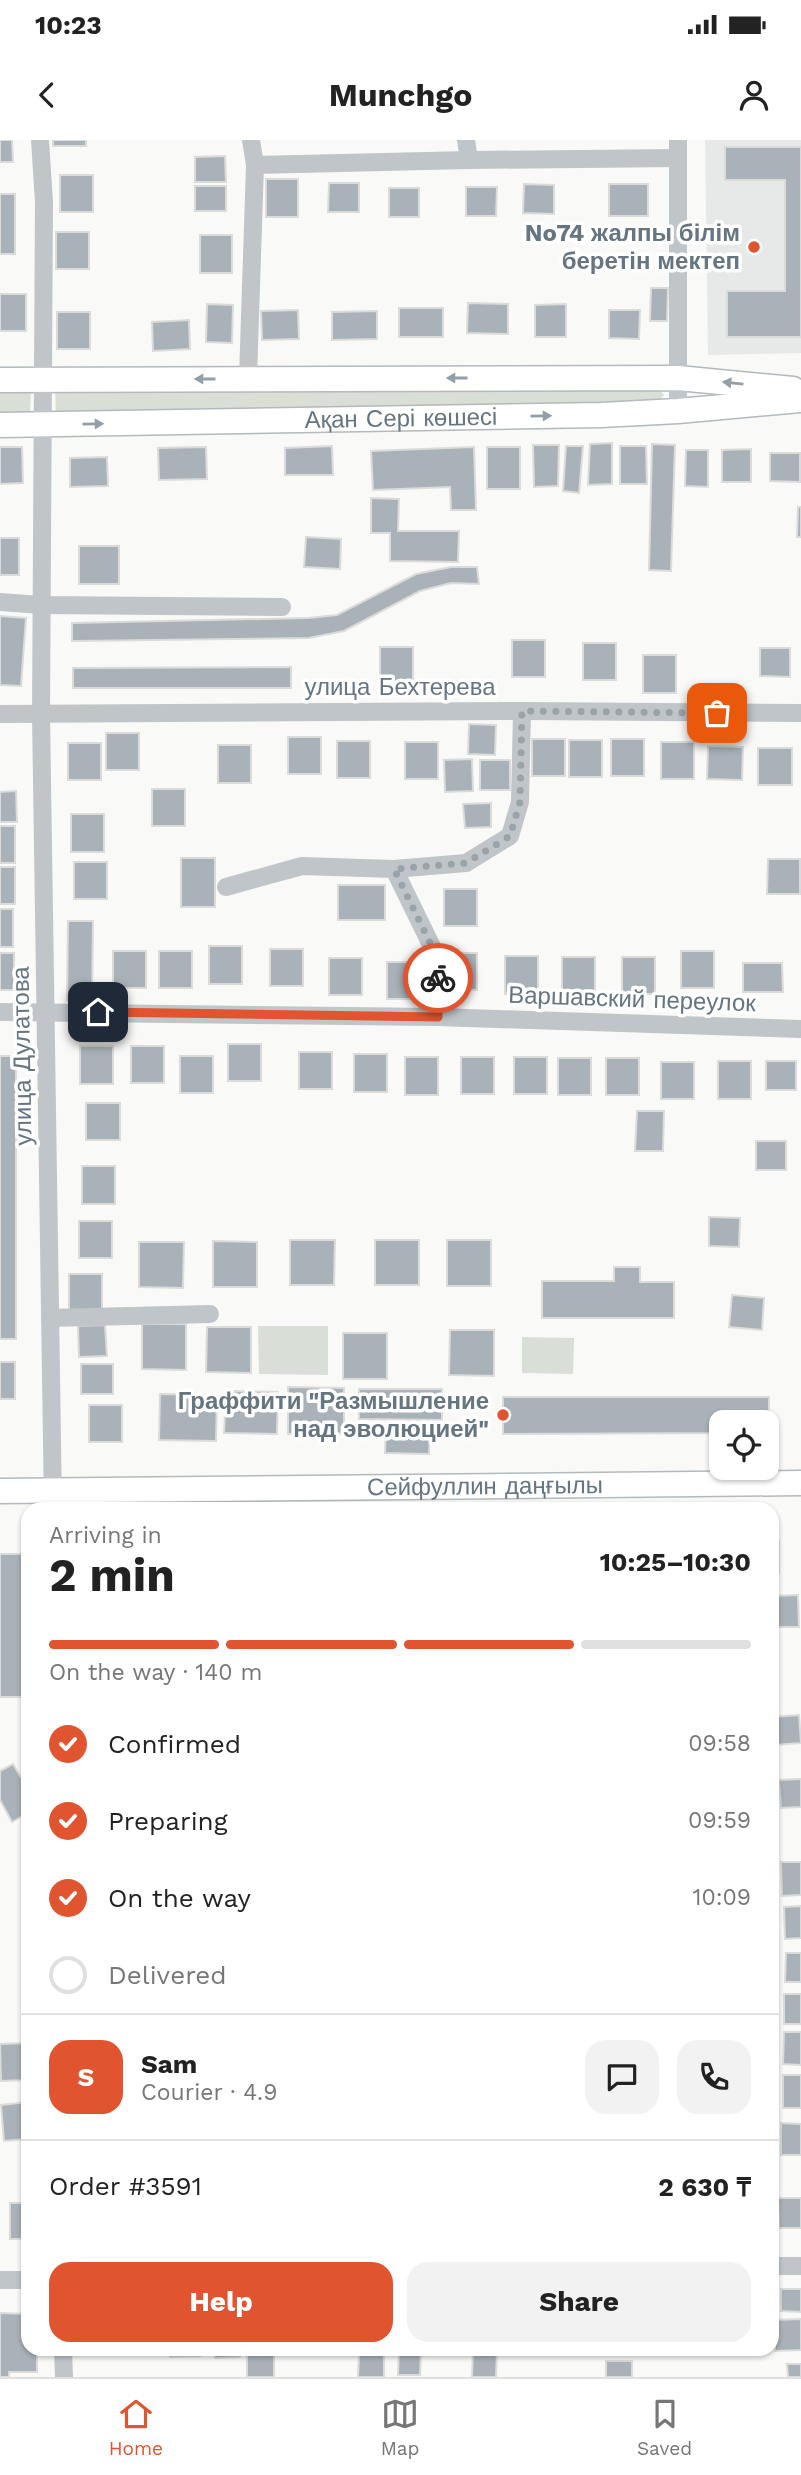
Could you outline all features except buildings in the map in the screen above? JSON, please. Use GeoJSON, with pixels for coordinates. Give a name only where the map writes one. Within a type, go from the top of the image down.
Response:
{"type":"FeatureCollection","features":[{"type":"Feature","properties":{"kind":"street","name":"улица Дулатова"},"geometry":{"type":"LineString","coordinates":[[40,140],[44,202],[41,714],[53,1500]]}},
{"type":"Feature","properties":{"kind":"street"},"geometry":{"type":"LineString","coordinates":[[248,378],[255,165],[251,140]]}},
{"type":"Feature","properties":{"kind":"street"},"geometry":{"type":"LineString","coordinates":[[466,140],[469,160]]}},
{"type":"Feature","properties":{"kind":"street"},"geometry":{"type":"LineString","coordinates":[[255,165],[469,160],[678,149],[678,411]]}},
{"type":"Feature","properties":{"kind":"street","name":"Ақан Сері көшесі"},"geometry":{"type":"LineString","coordinates":[[0,380],[678,378],[801,390]]}},
{"type":"Feature","properties":{"kind":"street","name":"Ақан Сері көшесі"},"geometry":{"type":"LineString","coordinates":[[0,425],[601,415],[801,400]]}},
{"type":"Feature","properties":{"kind":"street"},"geometry":{"type":"LineString","coordinates":[[0,602],[41,606],[282,607]]}},
{"type":"Feature","properties":{"kind":"street"},"geometry":{"type":"LineString","coordinates":[[226,887],[302,866],[394,869],[466,863],[510,836],[520,802],[522,711]]}},
{"type":"Feature","properties":{"kind":"street","name":"улица Бехтерева"},"geometry":{"type":"LineString","coordinates":[[0,714],[522,711],[801,713]]}},
{"type":"Feature","properties":{"kind":"street"},"geometry":{"type":"LineString","coordinates":[[394,869],[437,957],[438,1017]]}},
{"type":"Feature","properties":{"kind":"street","name":"Варшавский переулок"},"geometry":{"type":"LineString","coordinates":[[0,1012],[438,1017],[801,1030]]}},
{"type":"Feature","properties":{"kind":"street"},"geometry":{"type":"LineString","coordinates":[[50,1318],[210,1314]]}},
{"type":"Feature","properties":{"kind":"street","name":"Сейфуллин даңғылы"},"geometry":{"type":"LineString","coordinates":[[0,1491],[53,1500],[502,1484],[801,1483]]}},
{"type":"Feature","properties":{"kind":"street"},"geometry":{"type":"LineString","coordinates":[[779,2266],[801,2266]]}},
{"type":"Feature","properties":{"kind":"street"},"geometry":{"type":"LineString","coordinates":[[0,2280],[21,2280]]}},
{"type":"Feature","properties":{"kind":"street"},"geometry":{"type":"LineString","coordinates":[[63,2356],[64,2377]]}},
{"type":"Feature","properties":{"kind":"shaded area","name":"No74 жалпы білім беретін мектеп"},"geometry":{"type":"Polygon","coordinates":[[[705,140],[801,140],[801,353],[708,355],[705,140]]]}},
{"type":"Feature","properties":{"kind":"shaded area"},"geometry":{"type":"Polygon","coordinates":[[[648,378],[664,395],[648,413],[56,424],[55,379],[648,378]]]}},
{"type":"Feature","properties":{"kind":"shaded area"},"geometry":{"type":"Polygon","coordinates":[[[0,388],[31,388],[30,416],[0,417],[0,388]]]}},
{"type":"Feature","properties":{"kind":"shaded area"},"geometry":{"type":"Polygon","coordinates":[[[258,1326],[328,1326],[328,1375],[259,1374],[258,1326]]]}},
{"type":"Feature","properties":{"kind":"shaded area"},"geometry":{"type":"Polygon","coordinates":[[[522,1337],[574,1338],[573,1374],[522,1373],[522,1337]]]}},
{"type":"Feature","properties":{"kind":"way so far"},"geometry":{"type":"LineString","coordinates":[[438,978],[437,957],[394,869],[466,863],[510,836],[520,802],[522,711],[717,713]]}},
{"type":"Feature","properties":{"kind":"place","name":"No74 жалпы білім беретін мектеп"},"geometry":{"type":"Point","coordinates":[754,247]}},
{"type":"Feature","properties":{"kind":"place","name":"Граффити \"Размышление над эволюцией\""},"geometry":{"type":"Point","coordinates":[503,1415]}},
{"type":"Feature","properties":{"kind":"route"},"geometry":{"type":"LineString","coordinates":[[98,1012],[438,1017],[438,978]]}}]}
